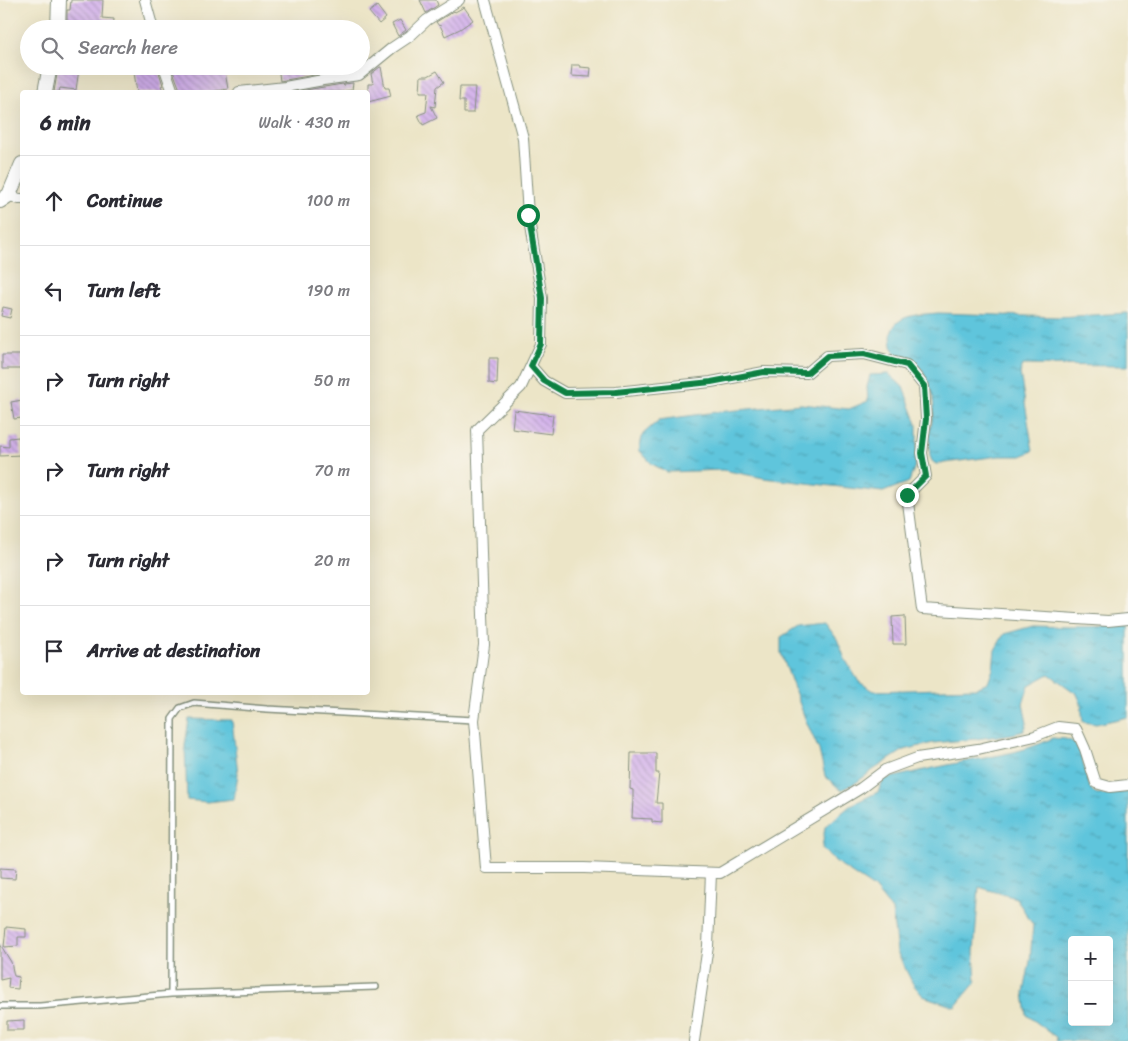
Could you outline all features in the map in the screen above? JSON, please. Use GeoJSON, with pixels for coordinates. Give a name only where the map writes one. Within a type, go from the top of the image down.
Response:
{"type":"FeatureCollection","features":[{"type":"Feature","properties":{"kind":"main road"},"geometry":{"type":"LineString","coordinates":[[58,20],[59,0]]}},
{"type":"Feature","properties":{"kind":"main road"},"geometry":{"type":"LineString","coordinates":[[45,90],[48,75]]}},
{"type":"Feature","properties":{"kind":"main road"},"geometry":{"type":"LineString","coordinates":[[11,198],[20,170]]}},
{"type":"Feature","properties":{"kind":"street"},"geometry":{"type":"LineString","coordinates":[[145,0],[151,20]]}},
{"type":"Feature","properties":{"kind":"street"},"geometry":{"type":"LineString","coordinates":[[370,66],[410,36],[427,20],[459,0]]}},
{"type":"Feature","properties":{"kind":"street"},"geometry":{"type":"LineString","coordinates":[[485,0],[523,138],[528,215],[542,298],[541,344],[521,387],[477,430],[484,645],[474,720],[486,868],[584,868],[720,873],[861,788],[885,770],[917,758],[978,749],[1035,736],[1058,727],[1076,729],[1096,782],[1110,787],[1128,785]]}},
{"type":"Feature","properties":{"kind":"street"},"geometry":{"type":"LineString","coordinates":[[167,75],[172,90]]}},
{"type":"Feature","properties":{"kind":"street"},"geometry":{"type":"LineString","coordinates":[[258,90],[295,86],[359,75]]}},
{"type":"Feature","properties":{"kind":"street"},"geometry":{"type":"LineString","coordinates":[[531,366],[544,381],[565,393],[616,392],[711,382],[764,372],[807,373],[827,356],[864,354],[907,365],[924,386],[926,419],[922,453],[926,476],[907,495],[922,609],[1108,621],[1128,619]]}},
{"type":"Feature","properties":{"kind":"street"},"geometry":{"type":"LineString","coordinates":[[694,1041],[708,946],[711,873]]}},
{"type":"Feature","properties":{"kind":"lane"},"geometry":{"type":"LineString","coordinates":[[171,994],[172,719],[180,708],[194,703],[267,709],[474,720]]}},
{"type":"Feature","properties":{"kind":"lane"},"geometry":{"type":"LineString","coordinates":[[0,1006],[40,1006],[171,994],[376,987]]}},
{"type":"Feature","properties":{"kind":"water"},"geometry":{"type":"Polygon","coordinates":[[[938,313],[1058,317],[1128,313],[1128,366],[1023,365],[1020,373],[1033,451],[1021,456],[999,456],[936,464],[930,456],[929,434],[934,413],[933,395],[923,371],[916,364],[899,357],[893,351],[891,335],[895,325],[905,318],[938,313]]]}},
{"type":"Feature","properties":{"kind":"water"},"geometry":{"type":"Polygon","coordinates":[[[889,374],[903,387],[917,424],[917,460],[909,482],[883,492],[764,478],[723,470],[667,472],[652,464],[639,450],[643,434],[659,420],[801,404],[849,409],[868,401],[867,387],[870,375],[889,374]]]}},
{"type":"Feature","properties":{"kind":"water"},"geometry":{"type":"Polygon","coordinates":[[[825,623],[837,639],[845,659],[859,682],[874,691],[976,688],[988,683],[993,669],[995,650],[1004,634],[1033,626],[1128,626],[1128,717],[1096,724],[1083,722],[1081,703],[1077,694],[1049,674],[1029,685],[1023,704],[1027,723],[1024,731],[976,739],[933,743],[904,750],[857,782],[841,790],[825,776],[819,750],[806,721],[781,653],[781,637],[798,626],[825,623]]]}},
{"type":"Feature","properties":{"kind":"water"},"geometry":{"type":"Polygon","coordinates":[[[189,719],[232,720],[238,774],[234,799],[207,802],[187,800],[185,746],[189,719]]]}},
{"type":"Feature","properties":{"kind":"water"},"geometry":{"type":"Polygon","coordinates":[[[1053,738],[1067,739],[1075,744],[1079,751],[1088,783],[1097,795],[1128,792],[1128,1041],[1056,1041],[1057,1038],[1027,1015],[1024,993],[1030,961],[1033,925],[1016,898],[979,887],[974,952],[976,982],[955,1007],[923,996],[913,984],[897,952],[892,910],[874,888],[841,866],[822,849],[825,827],[851,805],[878,792],[884,779],[1027,748],[1053,738]]]}},
{"type":"Feature","properties":{"kind":"building"},"geometry":{"type":"Polygon","coordinates":[[[71,0],[103,0],[102,18],[114,20],[67,20],[67,10],[70,10],[71,0]]]}},
{"type":"Feature","properties":{"kind":"building"},"geometry":{"type":"Polygon","coordinates":[[[420,0],[436,0],[438,5],[426,13],[420,0]]]}},
{"type":"Feature","properties":{"kind":"building"},"geometry":{"type":"Polygon","coordinates":[[[377,6],[386,18],[379,24],[369,12],[377,6]]]}},
{"type":"Feature","properties":{"kind":"building"},"geometry":{"type":"Polygon","coordinates":[[[464,7],[473,20],[445,36],[440,25],[436,22],[464,7]]]}},
{"type":"Feature","properties":{"kind":"building"},"geometry":{"type":"Polygon","coordinates":[[[400,20],[406,30],[398,36],[392,24],[400,20]]]}},
{"type":"Feature","properties":{"kind":"building"},"geometry":{"type":"Polygon","coordinates":[[[572,65],[591,68],[590,77],[571,76],[572,65]]]}},
{"type":"Feature","properties":{"kind":"building"},"geometry":{"type":"Polygon","coordinates":[[[381,67],[385,88],[389,88],[391,96],[370,101],[368,84],[373,84],[371,74],[381,67]]]}},
{"type":"Feature","properties":{"kind":"building"},"geometry":{"type":"Polygon","coordinates":[[[437,71],[444,82],[437,87],[435,107],[431,106],[437,118],[423,125],[418,115],[426,112],[428,92],[420,92],[421,76],[428,76],[437,71]]]}},
{"type":"Feature","properties":{"kind":"building"},"geometry":{"type":"Polygon","coordinates":[[[57,75],[78,75],[76,90],[60,88],[60,90],[54,90],[57,75]]]}},
{"type":"Feature","properties":{"kind":"building"},"geometry":{"type":"Polygon","coordinates":[[[134,75],[160,75],[163,90],[137,90],[134,75]]]}},
{"type":"Feature","properties":{"kind":"building"},"geometry":{"type":"Polygon","coordinates":[[[174,75],[226,75],[228,89],[222,90],[180,90],[174,75]]]}},
{"type":"Feature","properties":{"kind":"building"},"geometry":{"type":"Polygon","coordinates":[[[279,75],[314,75],[280,81],[279,75]]]}},
{"type":"Feature","properties":{"kind":"building"},"geometry":{"type":"Polygon","coordinates":[[[353,83],[352,90],[306,90],[343,84],[344,86],[344,84],[353,83]]]}},
{"type":"Feature","properties":{"kind":"building"},"geometry":{"type":"Polygon","coordinates":[[[460,87],[475,87],[473,113],[464,113],[464,101],[459,101],[460,87]]]}},
{"type":"Feature","properties":{"kind":"building"},"geometry":{"type":"Polygon","coordinates":[[[3,307],[12,309],[10,318],[1,316],[3,307]]]}},
{"type":"Feature","properties":{"kind":"building"},"geometry":{"type":"Polygon","coordinates":[[[2,355],[20,355],[20,369],[2,369],[2,355]]]}},
{"type":"Feature","properties":{"kind":"building"},"geometry":{"type":"Polygon","coordinates":[[[489,358],[498,358],[497,384],[489,383],[489,358]]]}},
{"type":"Feature","properties":{"kind":"building"},"geometry":{"type":"Polygon","coordinates":[[[20,400],[20,418],[14,419],[11,402],[20,400]]]}},
{"type":"Feature","properties":{"kind":"building"},"geometry":{"type":"Polygon","coordinates":[[[514,410],[553,415],[551,434],[512,429],[514,410]]]}},
{"type":"Feature","properties":{"kind":"building"},"geometry":{"type":"Polygon","coordinates":[[[19,437],[20,455],[0,456],[0,446],[9,447],[9,438],[19,437]]]}},
{"type":"Feature","properties":{"kind":"building"},"geometry":{"type":"Polygon","coordinates":[[[905,616],[906,644],[893,644],[892,617],[905,616]]]}},
{"type":"Feature","properties":{"kind":"building"},"geometry":{"type":"Polygon","coordinates":[[[631,753],[656,753],[656,773],[659,773],[656,803],[662,803],[662,823],[652,822],[652,819],[632,818],[633,790],[630,789],[631,753]]]}},
{"type":"Feature","properties":{"kind":"building"},"geometry":{"type":"Polygon","coordinates":[[[0,868],[16,869],[15,879],[0,878],[0,868]]]}},
{"type":"Feature","properties":{"kind":"building"},"geometry":{"type":"Polygon","coordinates":[[[6,927],[26,929],[26,937],[18,937],[18,946],[4,947],[6,927]]]}},
{"type":"Feature","properties":{"kind":"building"},"geometry":{"type":"Polygon","coordinates":[[[0,944],[11,962],[14,976],[19,977],[18,989],[8,988],[9,978],[0,980],[0,944]]]}},
{"type":"Feature","properties":{"kind":"building"},"geometry":{"type":"Polygon","coordinates":[[[24,1020],[24,1030],[7,1030],[7,1021],[24,1020]]]}},
{"type":"Feature","properties":{"kind":"route"},"geometry":{"type":"LineString","coordinates":[[528,215],[542,298],[541,344],[531,366],[544,381],[565,393],[616,392],[711,382],[764,372],[807,373],[827,356],[864,354],[907,365],[924,386],[926,419],[922,453],[926,476],[907,495]]}}]}
